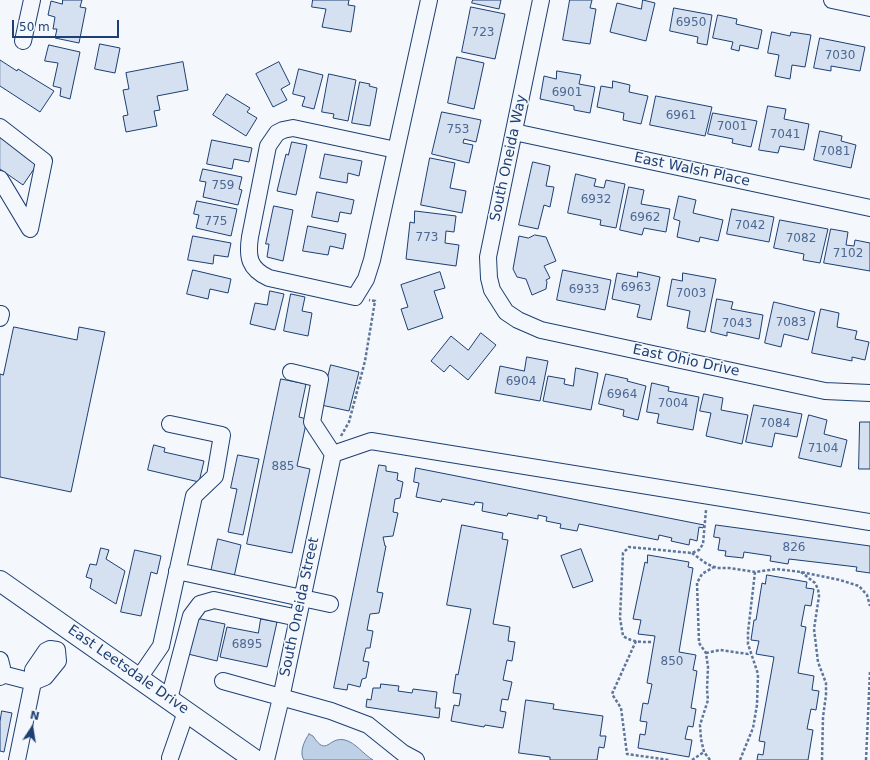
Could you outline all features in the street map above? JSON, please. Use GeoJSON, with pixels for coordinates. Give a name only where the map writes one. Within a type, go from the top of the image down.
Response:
{"type":"FeatureCollection","features":[{"type":"Feature","properties":{"kind":"main road","name":"East Leetsdale Drive"},"geometry":{"type":"LineString","coordinates":[[0,581],[255,760]]}},
{"type":"Feature","properties":{"kind":"street"},"geometry":{"type":"LineString","coordinates":[[23,41],[32,0]]}},
{"type":"Feature","properties":{"kind":"street"},"geometry":{"type":"LineString","coordinates":[[396,150],[293,128],[277,133],[268,146],[248,249],[249,259],[253,266],[260,274],[269,278],[355,297],[366,280],[372,260],[429,0]]}},
{"type":"Feature","properties":{"kind":"street","name":"South Oneida Way"},"geometry":{"type":"LineString","coordinates":[[506,312],[492,290],[489,278],[488,257],[541,0]]}},
{"type":"Feature","properties":{"kind":"street"},"geometry":{"type":"LineString","coordinates":[[832,0],[870,8]]}},
{"type":"Feature","properties":{"kind":"street"},"geometry":{"type":"LineString","coordinates":[[0,128],[44,161],[30,229],[0,179]]}},
{"type":"Feature","properties":{"kind":"street","name":"East Walsh Place"},"geometry":{"type":"LineString","coordinates":[[514,132],[870,208]]}},
{"type":"Feature","properties":{"kind":"street","name":"East Ohio Drive"},"geometry":{"type":"LineString","coordinates":[[506,312],[518,320],[541,330],[825,391],[870,393]]}},
{"type":"Feature","properties":{"kind":"street"},"geometry":{"type":"LineString","coordinates":[[291,372],[320,379],[312,422],[334,454],[371,440],[870,522]]}},
{"type":"Feature","properties":{"kind":"street"},"geometry":{"type":"LineString","coordinates":[[138,678],[161,646],[194,496],[215,476],[222,435],[170,424]]}},
{"type":"Feature","properties":{"kind":"street","name":"South Oneida Street"},"geometry":{"type":"LineString","coordinates":[[266,760],[334,454]]}},
{"type":"Feature","properties":{"kind":"street"},"geometry":{"type":"LineString","coordinates":[[177,571],[330,604]]}},
{"type":"Feature","properties":{"kind":"street"},"geometry":{"type":"LineString","coordinates":[[169,699],[191,616],[200,604],[214,600],[298,618]]}},
{"type":"Feature","properties":{"kind":"street"},"geometry":{"type":"LineString","coordinates":[[17,760],[33,682],[33,670],[46,652],[50,650],[57,650],[71,630]]}},
{"type":"Feature","properties":{"kind":"street"},"geometry":{"type":"LineString","coordinates":[[1,670],[33,682]]}},
{"type":"Feature","properties":{"kind":"street"},"geometry":{"type":"LineString","coordinates":[[223,681],[331,711],[368,725],[403,753],[416,760]]}},
{"type":"Feature","properties":{"kind":"street"},"geometry":{"type":"LineString","coordinates":[[170,758],[186,712]]}},
{"type":"Feature","properties":{"kind":"path"},"geometry":{"type":"LineString","coordinates":[[349,422],[365,361],[375,302],[355,297]]}},
{"type":"Feature","properties":{"kind":"path"},"geometry":{"type":"LineString","coordinates":[[651,642],[636,642],[623,636],[620,618],[623,553],[629,547],[692,553],[699,550],[703,544],[708,495]]}},
{"type":"Feature","properties":{"kind":"path"},"geometry":{"type":"LineString","coordinates":[[692,553],[707,564],[714,567],[755,572],[777,569],[840,580],[859,586],[867,595],[870,606]]}},
{"type":"Feature","properties":{"kind":"path"},"geometry":{"type":"LineString","coordinates":[[710,760],[704,752],[700,725],[708,700],[708,667],[706,653],[699,644],[697,583],[702,574],[714,567]]}},
{"type":"Feature","properties":{"kind":"path"},"geometry":{"type":"LineString","coordinates":[[740,760],[753,728],[757,706],[758,674],[748,644],[755,572]]}},
{"type":"Feature","properties":{"kind":"path"},"geometry":{"type":"LineString","coordinates":[[801,572],[815,583],[818,589],[814,629],[818,662],[826,682],[823,717],[822,760]]}},
{"type":"Feature","properties":{"kind":"path"},"geometry":{"type":"LineString","coordinates":[[636,642],[612,694],[621,708],[627,754],[669,760]]}},
{"type":"Feature","properties":{"kind":"path"},"geometry":{"type":"LineString","coordinates":[[706,653],[720,650],[748,654],[751,652]]}},
{"type":"Feature","properties":{"kind":"path"},"geometry":{"type":"LineString","coordinates":[[866,760],[870,671]]}},
{"type":"Feature","properties":{"kind":"path"},"geometry":{"type":"LineString","coordinates":[[692,760],[704,752]]}},
{"type":"Feature","properties":{"kind":"water"},"geometry":{"type":"Polygon","coordinates":[[[309,734],[325,746],[339,740],[349,741],[373,760],[304,760],[302,751],[305,740],[309,734]]]}},
{"type":"Feature","properties":{"kind":"building"},"geometry":{"type":"Polygon","coordinates":[[[63,0],[82,0],[80,7],[86,8],[79,43],[55,38],[57,29],[53,29],[55,17],[48,15],[51,1],[62,4],[63,0]]]}},
{"type":"Feature","properties":{"kind":"building"},"geometry":{"type":"Polygon","coordinates":[[[313,0],[349,0],[348,5],[355,6],[351,32],[322,27],[326,9],[312,7],[313,0]]]}},
{"type":"Feature","properties":{"kind":"building"},"geometry":{"type":"Polygon","coordinates":[[[473,0],[501,0],[499,9],[472,3],[473,0]]]}},
{"type":"Feature","properties":{"kind":"building"},"geometry":{"type":"Polygon","coordinates":[[[570,0],[592,0],[590,8],[596,9],[590,44],[563,40],[570,0]]]}},
{"type":"Feature","properties":{"kind":"building"},"geometry":{"type":"Polygon","coordinates":[[[643,0],[655,3],[646,41],[610,32],[617,3],[641,9],[643,0]]]}},
{"type":"Feature","properties":{"kind":"building"},"geometry":{"type":"Polygon","coordinates":[[[471,7],[505,14],[495,59],[462,52],[471,7]]]}},
{"type":"Feature","properties":{"kind":"building"},"geometry":{"type":"Polygon","coordinates":[[[674,8],[712,15],[707,45],[697,43],[698,37],[670,31],[674,8]]]}},
{"type":"Feature","properties":{"kind":"building"},"geometry":{"type":"Polygon","coordinates":[[[718,15],[737,19],[736,24],[762,30],[758,49],[740,45],[739,51],[731,49],[733,42],[713,38],[718,15]]]}},
{"type":"Feature","properties":{"kind":"building"},"geometry":{"type":"Polygon","coordinates":[[[772,32],[790,36],[791,32],[811,35],[805,67],[792,65],[790,79],[775,76],[779,55],[768,53],[772,32]]]}},
{"type":"Feature","properties":{"kind":"building"},"geometry":{"type":"Polygon","coordinates":[[[820,38],[865,47],[860,71],[831,66],[831,71],[814,68],[820,38]]]}},
{"type":"Feature","properties":{"kind":"building"},"geometry":{"type":"Polygon","coordinates":[[[100,44],[120,48],[115,73],[95,69],[100,44]]]}},
{"type":"Feature","properties":{"kind":"building"},"geometry":{"type":"Polygon","coordinates":[[[49,45],[80,52],[70,99],[60,96],[61,88],[53,86],[58,63],[45,61],[49,45]]]}},
{"type":"Feature","properties":{"kind":"building"},"geometry":{"type":"Polygon","coordinates":[[[457,57],[484,63],[474,109],[448,103],[457,57]]]}},
{"type":"Feature","properties":{"kind":"building"},"geometry":{"type":"Polygon","coordinates":[[[0,60],[54,91],[40,112],[0,86],[0,60]]]}},
{"type":"Feature","properties":{"kind":"building"},"geometry":{"type":"Polygon","coordinates":[[[183,62],[188,90],[157,96],[160,110],[154,111],[157,126],[126,132],[123,116],[128,115],[123,90],[129,89],[126,73],[183,62]]]}},
{"type":"Feature","properties":{"kind":"building"},"geometry":{"type":"Polygon","coordinates":[[[279,62],[290,84],[281,89],[287,100],[273,107],[256,74],[279,62]]]}},
{"type":"Feature","properties":{"kind":"building"},"geometry":{"type":"Polygon","coordinates":[[[299,69],[323,75],[314,109],[302,106],[305,97],[293,94],[299,69]]]}},
{"type":"Feature","properties":{"kind":"building"},"geometry":{"type":"Polygon","coordinates":[[[557,71],[581,75],[579,84],[595,87],[590,113],[574,110],[574,106],[540,99],[544,76],[556,79],[557,71]]]}},
{"type":"Feature","properties":{"kind":"building"},"geometry":{"type":"Polygon","coordinates":[[[329,74],[356,80],[348,121],[333,118],[334,114],[322,112],[329,74]]]}},
{"type":"Feature","properties":{"kind":"building"},"geometry":{"type":"Polygon","coordinates":[[[613,81],[630,85],[629,92],[648,96],[641,124],[623,120],[624,113],[597,107],[601,86],[612,88],[613,81]]]}},
{"type":"Feature","properties":{"kind":"building"},"geometry":{"type":"Polygon","coordinates":[[[360,82],[370,84],[369,86],[377,88],[370,126],[352,123],[360,82]]]}},
{"type":"Feature","properties":{"kind":"building"},"geometry":{"type":"Polygon","coordinates":[[[227,94],[250,108],[247,112],[257,118],[246,136],[213,115],[227,94]]]}},
{"type":"Feature","properties":{"kind":"building"},"geometry":{"type":"Polygon","coordinates":[[[656,96],[712,107],[705,136],[650,125],[656,96]]]}},
{"type":"Feature","properties":{"kind":"building"},"geometry":{"type":"Polygon","coordinates":[[[768,106],[786,109],[784,119],[809,124],[804,150],[780,146],[778,153],[759,150],[768,106]]]}},
{"type":"Feature","properties":{"kind":"building"},"geometry":{"type":"Polygon","coordinates":[[[442,112],[481,120],[476,142],[464,139],[463,143],[473,145],[469,163],[432,154],[442,112]]]}},
{"type":"Feature","properties":{"kind":"building"},"geometry":{"type":"Polygon","coordinates":[[[713,113],[757,121],[751,147],[732,143],[733,139],[708,134],[713,113]]]}},
{"type":"Feature","properties":{"kind":"building"},"geometry":{"type":"Polygon","coordinates":[[[820,131],[842,136],[841,141],[856,145],[851,168],[814,160],[820,131]]]}},
{"type":"Feature","properties":{"kind":"building"},"geometry":{"type":"Polygon","coordinates":[[[0,137],[38,163],[23,185],[0,169],[0,137]]]}},
{"type":"Feature","properties":{"kind":"building"},"geometry":{"type":"Polygon","coordinates":[[[212,140],[252,148],[249,162],[234,159],[232,169],[207,164],[212,140]]]}},
{"type":"Feature","properties":{"kind":"building"},"geometry":{"type":"Polygon","coordinates":[[[292,142],[307,145],[296,195],[277,191],[286,154],[288,155],[292,142]]]}},
{"type":"Feature","properties":{"kind":"building"},"geometry":{"type":"Polygon","coordinates":[[[325,154],[362,161],[359,176],[348,173],[347,183],[320,178],[325,154]]]}},
{"type":"Feature","properties":{"kind":"building"},"geometry":{"type":"Polygon","coordinates":[[[430,158],[455,163],[450,188],[466,191],[462,213],[421,205],[430,158]]]}},
{"type":"Feature","properties":{"kind":"building"},"geometry":{"type":"Polygon","coordinates":[[[533,162],[550,166],[546,186],[554,187],[550,207],[544,205],[538,229],[519,225],[533,162]]]}},
{"type":"Feature","properties":{"kind":"building"},"geometry":{"type":"Polygon","coordinates":[[[203,169],[242,177],[239,189],[242,190],[238,205],[203,197],[206,182],[200,181],[203,169]]]}},
{"type":"Feature","properties":{"kind":"building"},"geometry":{"type":"Polygon","coordinates":[[[576,174],[596,179],[594,186],[604,188],[606,180],[625,184],[616,228],[600,225],[601,220],[568,213],[576,174]]]}},
{"type":"Feature","properties":{"kind":"building"},"geometry":{"type":"Polygon","coordinates":[[[629,187],[644,190],[641,204],[670,209],[666,232],[644,228],[642,235],[620,230],[629,187]]]}},
{"type":"Feature","properties":{"kind":"building"},"geometry":{"type":"Polygon","coordinates":[[[317,192],[354,200],[351,214],[340,212],[338,222],[312,217],[317,192]]]}},
{"type":"Feature","properties":{"kind":"building"},"geometry":{"type":"Polygon","coordinates":[[[679,196],[696,200],[693,213],[723,220],[718,241],[700,237],[699,242],[677,237],[680,221],[674,219],[679,196]]]}},
{"type":"Feature","properties":{"kind":"building"},"geometry":{"type":"Polygon","coordinates":[[[197,201],[237,209],[231,236],[196,228],[199,215],[194,214],[197,201]]]}},
{"type":"Feature","properties":{"kind":"building"},"geometry":{"type":"Polygon","coordinates":[[[274,206],[293,210],[283,261],[267,257],[269,244],[266,244],[274,206]]]}},
{"type":"Feature","properties":{"kind":"building"},"geometry":{"type":"Polygon","coordinates":[[[732,209],[774,217],[769,242],[727,234],[732,209]]]}},
{"type":"Feature","properties":{"kind":"building"},"geometry":{"type":"Polygon","coordinates":[[[415,211],[456,216],[454,232],[446,231],[445,243],[459,245],[456,266],[406,259],[410,222],[414,223],[415,211]]]}},
{"type":"Feature","properties":{"kind":"building"},"geometry":{"type":"Polygon","coordinates":[[[780,220],[828,229],[820,263],[803,260],[804,254],[774,248],[780,220]]]}},
{"type":"Feature","properties":{"kind":"building"},"geometry":{"type":"Polygon","coordinates":[[[308,226],[346,234],[343,249],[330,246],[328,255],[303,251],[308,226]]]}},
{"type":"Feature","properties":{"kind":"building"},"geometry":{"type":"Polygon","coordinates":[[[831,229],[848,232],[846,245],[854,246],[855,240],[870,243],[870,271],[824,263],[831,229]]]}},
{"type":"Feature","properties":{"kind":"building"},"geometry":{"type":"Polygon","coordinates":[[[535,235],[546,237],[556,261],[544,266],[550,278],[546,280],[546,289],[532,295],[526,279],[517,277],[513,269],[519,236],[528,238],[535,235]]]}},
{"type":"Feature","properties":{"kind":"building"},"geometry":{"type":"Polygon","coordinates":[[[193,236],[231,243],[228,257],[214,255],[213,264],[188,260],[193,236]]]}},
{"type":"Feature","properties":{"kind":"building"},"geometry":{"type":"Polygon","coordinates":[[[193,270],[231,279],[228,293],[210,289],[208,299],[187,294],[193,270]]]}},
{"type":"Feature","properties":{"kind":"building"},"geometry":{"type":"Polygon","coordinates":[[[563,270],[611,280],[605,310],[557,300],[563,270]]]}},
{"type":"Feature","properties":{"kind":"building"},"geometry":{"type":"Polygon","coordinates":[[[440,272],[445,288],[434,291],[443,318],[408,330],[401,309],[408,307],[401,285],[440,272]]]}},
{"type":"Feature","properties":{"kind":"building"},"geometry":{"type":"Polygon","coordinates":[[[638,272],[660,277],[651,320],[637,317],[640,305],[612,299],[617,273],[637,277],[638,272]]]}},
{"type":"Feature","properties":{"kind":"building"},"geometry":{"type":"Polygon","coordinates":[[[683,273],[716,279],[705,332],[687,328],[690,311],[667,306],[672,279],[682,281],[683,273]]]}},
{"type":"Feature","properties":{"kind":"building"},"geometry":{"type":"Polygon","coordinates":[[[270,291],[284,294],[275,330],[250,324],[255,303],[267,305],[270,291]]]}},
{"type":"Feature","properties":{"kind":"building"},"geometry":{"type":"Polygon","coordinates":[[[291,294],[305,297],[302,311],[312,313],[308,336],[284,331],[291,294]]]}},
{"type":"Feature","properties":{"kind":"building"},"geometry":{"type":"Polygon","coordinates":[[[717,299],[733,302],[731,309],[763,315],[759,339],[727,332],[727,336],[711,332],[717,299]]]}},
{"type":"Feature","properties":{"kind":"building"},"geometry":{"type":"Polygon","coordinates":[[[774,302],[815,312],[808,340],[784,334],[781,347],[765,343],[774,302]]]}},
{"type":"Feature","properties":{"kind":"building"},"geometry":{"type":"Polygon","coordinates":[[[821,309],[839,313],[837,327],[857,331],[855,339],[869,342],[865,360],[852,357],[852,361],[812,353],[821,309]]]}},
{"type":"Feature","properties":{"kind":"building"},"geometry":{"type":"Polygon","coordinates":[[[14,327],[77,340],[79,327],[105,332],[71,492],[0,477],[0,374],[3,375],[14,327]]]}},
{"type":"Feature","properties":{"kind":"building"},"geometry":{"type":"Polygon","coordinates":[[[481,333],[496,345],[468,380],[450,365],[444,372],[431,361],[451,336],[468,350],[481,333]]]}},
{"type":"Feature","properties":{"kind":"building"},"geometry":{"type":"Polygon","coordinates":[[[527,357],[548,361],[540,401],[495,393],[500,366],[524,371],[527,357]]]}},
{"type":"Feature","properties":{"kind":"building"},"geometry":{"type":"Polygon","coordinates":[[[331,365],[359,372],[349,411],[321,405],[331,365]]]}},
{"type":"Feature","properties":{"kind":"building"},"geometry":{"type":"Polygon","coordinates":[[[576,368],[598,373],[591,410],[543,401],[548,376],[565,379],[564,384],[573,386],[576,368]]]}},
{"type":"Feature","properties":{"kind":"building"},"geometry":{"type":"Polygon","coordinates":[[[606,374],[628,379],[627,381],[646,386],[638,420],[623,416],[624,410],[599,404],[606,374]]]}},
{"type":"Feature","properties":{"kind":"building"},"geometry":{"type":"Polygon","coordinates":[[[281,379],[306,384],[299,417],[307,419],[297,466],[310,469],[292,553],[247,544],[281,379]]]}},
{"type":"Feature","properties":{"kind":"building"},"geometry":{"type":"Polygon","coordinates":[[[652,383],[669,387],[668,391],[699,397],[693,430],[657,423],[659,414],[647,412],[652,383]]]}},
{"type":"Feature","properties":{"kind":"building"},"geometry":{"type":"Polygon","coordinates":[[[704,394],[723,398],[721,410],[748,415],[742,444],[706,436],[711,413],[700,411],[704,394]]]}},
{"type":"Feature","properties":{"kind":"building"},"geometry":{"type":"Polygon","coordinates":[[[754,405],[802,414],[797,437],[775,433],[772,447],[746,442],[754,405]]]}},
{"type":"Feature","properties":{"kind":"building"},"geometry":{"type":"Polygon","coordinates":[[[809,415],[827,420],[824,434],[847,440],[841,467],[799,458],[809,415]]]}},
{"type":"Feature","properties":{"kind":"building"},"geometry":{"type":"Polygon","coordinates":[[[860,422],[870,422],[870,469],[859,469],[860,422]]]}},
{"type":"Feature","properties":{"kind":"building"},"geometry":{"type":"Polygon","coordinates":[[[154,445],[165,448],[164,452],[204,461],[199,482],[148,470],[154,445]]]}},
{"type":"Feature","properties":{"kind":"building"},"geometry":{"type":"Polygon","coordinates":[[[238,455],[259,459],[243,535],[228,532],[237,489],[231,488],[238,455]]]}},
{"type":"Feature","properties":{"kind":"building"},"geometry":{"type":"Polygon","coordinates":[[[379,465],[386,466],[386,471],[398,473],[397,480],[403,482],[400,498],[395,499],[393,512],[398,513],[393,536],[383,537],[386,546],[377,592],[383,593],[379,613],[370,614],[367,630],[373,631],[370,648],[366,648],[363,661],[369,662],[366,678],[362,679],[360,687],[348,684],[347,690],[334,688],[379,465]]]}},
{"type":"Feature","properties":{"kind":"building"},"geometry":{"type":"Polygon","coordinates":[[[416,468],[704,525],[703,528],[699,527],[697,541],[690,539],[689,545],[671,541],[672,538],[659,535],[658,540],[579,524],[577,531],[560,528],[561,524],[546,521],[547,517],[538,515],[538,519],[508,513],[507,516],[482,511],[483,503],[475,502],[474,505],[442,499],[441,502],[416,497],[419,483],[414,482],[416,468]]]}},
{"type":"Feature","properties":{"kind":"building"},"geometry":{"type":"Polygon","coordinates":[[[462,525],[503,533],[502,539],[508,540],[493,624],[510,627],[508,641],[515,642],[512,661],[507,660],[503,680],[512,682],[508,700],[502,699],[500,711],[506,712],[503,728],[485,725],[484,727],[451,721],[454,705],[459,706],[461,694],[453,693],[471,609],[447,605],[462,525]]]}},
{"type":"Feature","properties":{"kind":"building"},"geometry":{"type":"Polygon","coordinates":[[[716,525],[870,546],[870,573],[856,571],[857,567],[789,559],[788,564],[770,561],[771,556],[744,552],[743,558],[725,556],[726,551],[718,550],[720,538],[714,537],[716,525]]]}},
{"type":"Feature","properties":{"kind":"building"},"geometry":{"type":"Polygon","coordinates":[[[218,539],[241,545],[234,577],[211,572],[218,539]]]}},
{"type":"Feature","properties":{"kind":"building"},"geometry":{"type":"Polygon","coordinates":[[[101,548],[109,550],[106,559],[125,571],[116,604],[90,588],[92,579],[86,577],[90,564],[96,565],[101,548]]]}},
{"type":"Feature","properties":{"kind":"building"},"geometry":{"type":"Polygon","coordinates":[[[581,549],[593,581],[573,588],[561,556],[581,549]]]}},
{"type":"Feature","properties":{"kind":"building"},"geometry":{"type":"Polygon","coordinates":[[[135,550],[161,556],[157,574],[151,572],[141,616],[121,612],[135,550]]]}},
{"type":"Feature","properties":{"kind":"building"},"geometry":{"type":"Polygon","coordinates":[[[648,555],[689,562],[688,567],[693,568],[679,652],[696,655],[693,670],[697,671],[691,708],[696,709],[693,727],[688,726],[685,739],[692,740],[689,757],[638,748],[640,734],[645,735],[647,722],[640,721],[643,703],[648,704],[652,684],[647,683],[655,636],[638,634],[641,620],[633,619],[645,562],[647,563],[648,555]]]}},
{"type":"Feature","properties":{"kind":"building"},"geometry":{"type":"Polygon","coordinates":[[[767,575],[807,582],[806,588],[814,589],[811,606],[805,605],[801,626],[806,627],[798,673],[814,676],[812,690],[819,691],[816,710],[811,709],[807,729],[813,730],[808,760],[757,760],[758,754],[763,755],[765,742],[759,741],[774,657],[756,654],[759,641],[751,640],[762,583],[765,584],[767,575]]]}},
{"type":"Feature","properties":{"kind":"building"},"geometry":{"type":"Polygon","coordinates":[[[196,618],[225,624],[217,661],[188,654],[196,618]]]}},
{"type":"Feature","properties":{"kind":"building"},"geometry":{"type":"Polygon","coordinates":[[[261,619],[277,622],[267,667],[220,657],[227,627],[258,633],[261,619]]]}},
{"type":"Feature","properties":{"kind":"building"},"geometry":{"type":"Polygon","coordinates":[[[381,684],[399,686],[398,691],[412,693],[413,689],[437,692],[435,708],[440,708],[439,718],[366,707],[367,699],[371,700],[373,688],[380,688],[381,684]]]}},
{"type":"Feature","properties":{"kind":"building"},"geometry":{"type":"Polygon","coordinates":[[[526,700],[554,704],[553,709],[603,716],[600,736],[606,736],[604,748],[599,747],[597,760],[550,760],[550,757],[519,753],[526,700]]]}},
{"type":"Feature","properties":{"kind":"building"},"geometry":{"type":"Polygon","coordinates":[[[2,711],[12,713],[4,752],[0,751],[0,722],[2,711]]]}}]}
